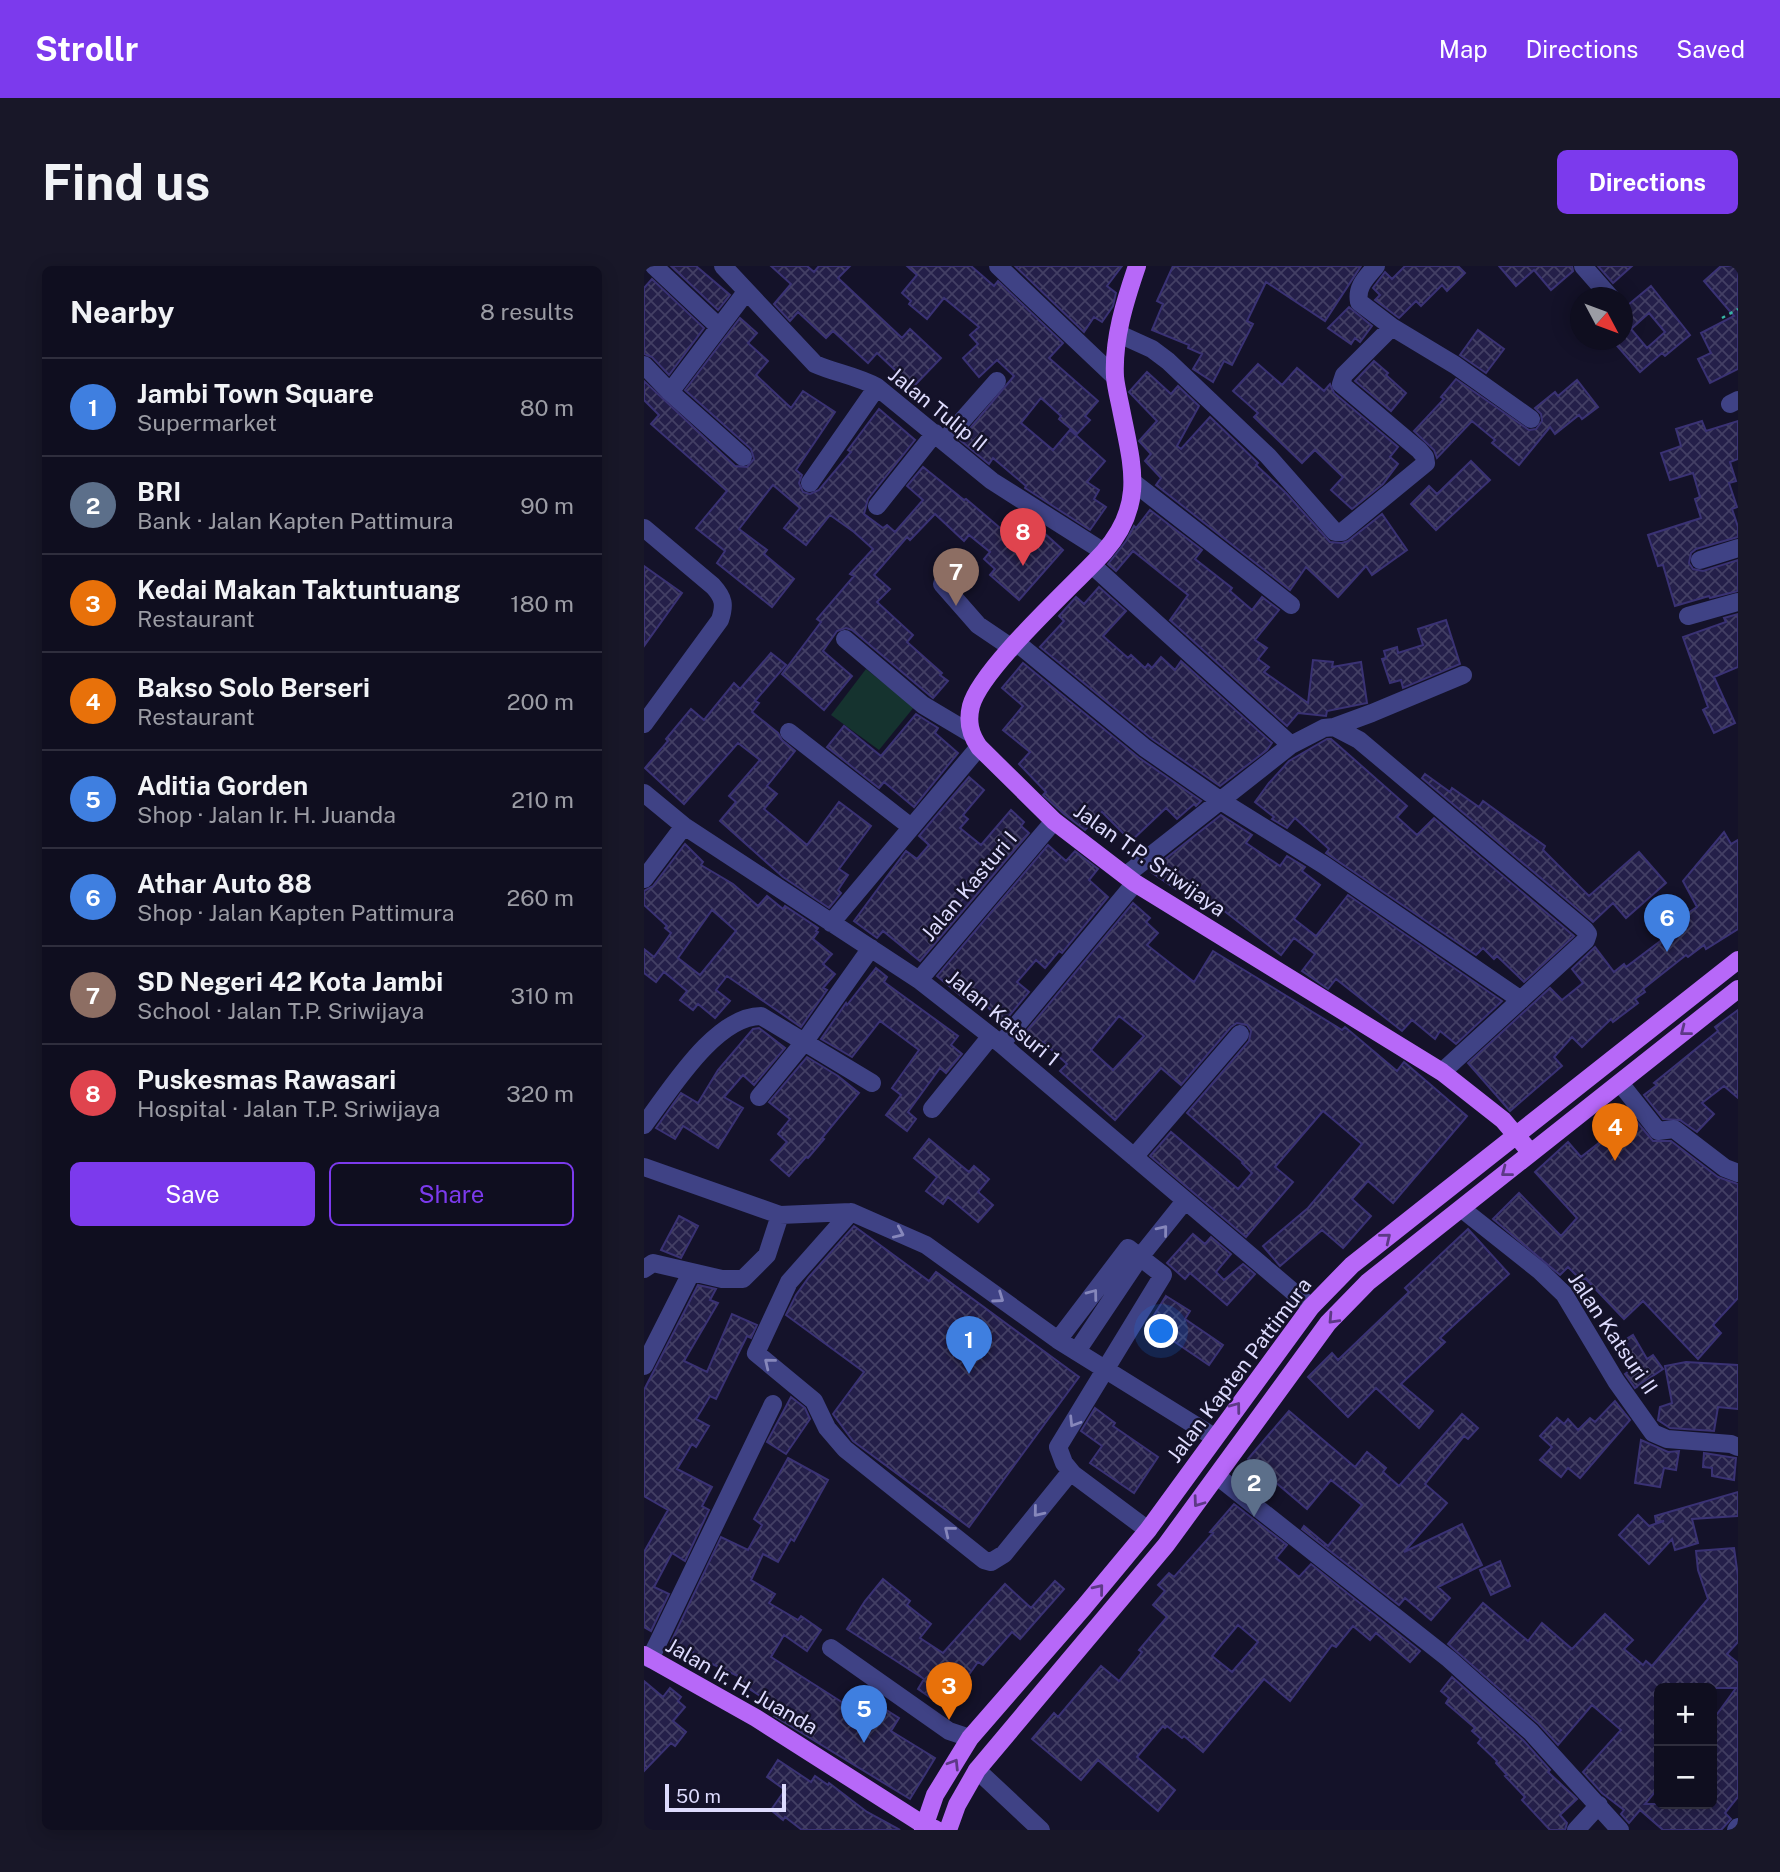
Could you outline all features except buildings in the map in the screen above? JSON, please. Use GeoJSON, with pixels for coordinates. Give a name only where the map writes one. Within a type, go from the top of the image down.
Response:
{"type":"FeatureCollection","features":[{"type":"Feature","properties":{"kind":"main road"},"geometry":{"type":"LineString","coordinates":[[975,740],[971,708],[976,695],[1015,645],[1115,540],[1128,517],[1133,482],[1130,452],[1115,377],[1119,334],[1137,266]]}},
{"type":"Feature","properties":{"kind":"main road","name":"Jalan T.P. Sriwijaya"},"geometry":{"type":"LineString","coordinates":[[975,740],[1054,821],[1131,879],[1442,1072],[1503,1120],[1531,1153]]}},
{"type":"Feature","properties":{"kind":"main road","name":"Jalan Kapten Pattimura"},"geometry":{"type":"LineString","coordinates":[[928,1828],[935,1795],[970,1738],[1148,1530],[1311,1307],[1352,1265],[1738,960]]}},
{"type":"Feature","properties":{"kind":"main road","name":"Jalan Kapten Pattimura"},"geometry":{"type":"LineString","coordinates":[[948,1830],[957,1805],[977,1770],[1166,1545],[1328,1324],[1368,1282],[1738,989]]}},
{"type":"Feature","properties":{"kind":"main road","name":"Jalan Ir. H. Juanda"},"geometry":{"type":"LineString","coordinates":[[647,1657],[757,1718],[928,1828]]}},
{"type":"Feature","properties":{"kind":"street"},"geometry":{"type":"LineString","coordinates":[[654,266],[719,327]]}},
{"type":"Feature","properties":{"kind":"street","name":"Jalan Tulip II"},"geometry":{"type":"LineString","coordinates":[[723,266],[815,364],[830,371],[860,378],[877,387],[992,481],[1098,559],[1291,745]]}},
{"type":"Feature","properties":{"kind":"street"},"geometry":{"type":"LineString","coordinates":[[998,266],[1115,377]]}},
{"type":"Feature","properties":{"kind":"street"},"geometry":{"type":"LineString","coordinates":[[1376,266],[1361,284],[1357,294],[1359,302],[1392,327],[1455,365],[1531,419]]}},
{"type":"Feature","properties":{"kind":"street"},"geometry":{"type":"LineString","coordinates":[[1583,266],[1601,287]]}},
{"type":"Feature","properties":{"kind":"street"},"geometry":{"type":"LineString","coordinates":[[670,392],[746,292]]}},
{"type":"Feature","properties":{"kind":"street"},"geometry":{"type":"LineString","coordinates":[[1119,334],[1152,349],[1168,361],[1268,456],[1335,532],[1342,532],[1426,463],[1419,450],[1341,384],[1344,375],[1392,327]]}},
{"type":"Feature","properties":{"kind":"street"},"geometry":{"type":"LineString","coordinates":[[644,365],[670,392],[744,457]]}},
{"type":"Feature","properties":{"kind":"street"},"geometry":{"type":"LineString","coordinates":[[877,506],[939,437],[997,380]]}},
{"type":"Feature","properties":{"kind":"street"},"geometry":{"type":"LineString","coordinates":[[810,483],[877,387]]}},
{"type":"Feature","properties":{"kind":"street"},"geometry":{"type":"LineString","coordinates":[[1133,482],[1291,605]]}},
{"type":"Feature","properties":{"kind":"street"},"geometry":{"type":"LineString","coordinates":[[644,528],[713,586],[722,596],[724,607],[720,620],[644,724]]}},
{"type":"Feature","properties":{"kind":"street"},"geometry":{"type":"LineString","coordinates":[[1700,560],[1738,548]]}},
{"type":"Feature","properties":{"kind":"street"},"geometry":{"type":"LineString","coordinates":[[942,584],[978,625],[1015,645],[1146,748],[1221,801],[1324,865],[1521,1000]]}},
{"type":"Feature","properties":{"kind":"street"},"geometry":{"type":"LineString","coordinates":[[1688,616],[1738,602]]}},
{"type":"Feature","properties":{"kind":"street"},"geometry":{"type":"LineString","coordinates":[[831,923],[911,827],[975,740],[923,705],[845,639]]}},
{"type":"Feature","properties":{"kind":"street"},"geometry":{"type":"LineString","coordinates":[[932,1109],[996,1040],[1131,879],[1221,801],[1291,745],[1324,728],[1335,727],[1463,675]]}},
{"type":"Feature","properties":{"kind":"street"},"geometry":{"type":"LineString","coordinates":[[1335,727],[1359,740],[1588,934],[1586,940],[1442,1072]]}},
{"type":"Feature","properties":{"kind":"street"},"geometry":{"type":"LineString","coordinates":[[789,732],[911,827]]}},
{"type":"Feature","properties":{"kind":"street","name":"Jalan Katsuri 1"},"geometry":{"type":"LineString","coordinates":[[644,793],[684,826],[919,980],[996,1040],[1311,1307]]}},
{"type":"Feature","properties":{"kind":"street","name":"Jalan Kasturi I"},"geometry":{"type":"LineString","coordinates":[[919,980],[1054,821]]}},
{"type":"Feature","properties":{"kind":"street"},"geometry":{"type":"LineString","coordinates":[[644,880],[684,826]]}},
{"type":"Feature","properties":{"kind":"street"},"geometry":{"type":"LineString","coordinates":[[759,1097],[805,1041],[871,948]]}},
{"type":"Feature","properties":{"kind":"street"},"geometry":{"type":"LineString","coordinates":[[644,1125],[694,1060],[727,1026],[750,1016],[761,1016],[872,1083]]}},
{"type":"Feature","properties":{"kind":"street"},"geometry":{"type":"LineString","coordinates":[[1134,1157],[1240,1034]]}},
{"type":"Feature","properties":{"kind":"street"},"geometry":{"type":"LineString","coordinates":[[1620,1083],[1658,1131],[1674,1129],[1725,1168],[1738,1173]]}},
{"type":"Feature","properties":{"kind":"street"},"geometry":{"type":"LineString","coordinates":[[644,1167],[780,1215],[851,1212],[926,1245],[1058,1340],[1214,1437]]}},
{"type":"Feature","properties":{"kind":"street"},"geometry":{"type":"LineString","coordinates":[[1077,1351],[1140,1257],[1184,1202]]}},
{"type":"Feature","properties":{"kind":"street","name":"Jalan Katsuri II"},"geometry":{"type":"LineString","coordinates":[[1462,1209],[1540,1271],[1564,1294],[1616,1381],[1653,1433],[1667,1439],[1731,1444],[1738,1447]]}},
{"type":"Feature","properties":{"kind":"street"},"geometry":{"type":"LineString","coordinates":[[851,1212],[789,1282],[757,1353],[814,1401],[827,1428],[845,1449],[984,1560],[991,1562],[1004,1554],[1068,1475],[1073,1474]]}},
{"type":"Feature","properties":{"kind":"street"},"geometry":{"type":"LineString","coordinates":[[644,1269],[653,1263],[722,1279],[743,1279],[768,1255],[780,1215]]}},
{"type":"Feature","properties":{"kind":"street"},"geometry":{"type":"LineString","coordinates":[[1058,1340],[1128,1248],[1163,1275],[1058,1447],[1064,1464],[1073,1474],[1148,1530]]}},
{"type":"Feature","properties":{"kind":"street"},"geometry":{"type":"LineString","coordinates":[[644,1366],[691,1273]]}},
{"type":"Feature","properties":{"kind":"street"},"geometry":{"type":"LineString","coordinates":[[647,1657],[774,1404]]}},
{"type":"Feature","properties":{"kind":"street"},"geometry":{"type":"LineString","coordinates":[[1217,1475],[1449,1659],[1531,1732],[1620,1830]]}},
{"type":"Feature","properties":{"kind":"street"},"geometry":{"type":"LineString","coordinates":[[831,1648],[949,1731],[970,1738]]}},
{"type":"Feature","properties":{"kind":"street"},"geometry":{"type":"LineString","coordinates":[[977,1770],[1041,1830]]}},
{"type":"Feature","properties":{"kind":"street"},"geometry":{"type":"LineString","coordinates":[[1576,1830],[1599,1805]]}},
{"type":"Feature","properties":{"kind":"path"},"geometry":{"type":"LineString","coordinates":[[1722,318],[1738,309]]}},
{"type":"Feature","properties":{"kind":"green space"},"geometry":{"type":"Polygon","coordinates":[[[866,669],[914,707],[879,750],[831,715],[866,669]]]}},
{"type":"Feature","properties":{"kind":"place","name":"Puskesmas Rawasari"},"geometry":{"type":"Point","coordinates":[1023,566]}},
{"type":"Feature","properties":{"kind":"place","name":"SD Negeri 42 Kota Jambi"},"geometry":{"type":"Point","coordinates":[956,606]}},
{"type":"Feature","properties":{"kind":"place","name":"Athar Auto 88"},"geometry":{"type":"Point","coordinates":[1667,952]}},
{"type":"Feature","properties":{"kind":"place","name":"Bakso Solo Berseri"},"geometry":{"type":"Point","coordinates":[1615,1161]}},
{"type":"Feature","properties":{"kind":"place","name":"Jambi Town Square"},"geometry":{"type":"Point","coordinates":[969,1374]}},
{"type":"Feature","properties":{"kind":"place","name":"BRI"},"geometry":{"type":"Point","coordinates":[1254,1517]}},
{"type":"Feature","properties":{"kind":"place","name":"Kedai Makan Taktuntuang"},"geometry":{"type":"Point","coordinates":[949,1720]}},
{"type":"Feature","properties":{"kind":"place","name":"Aditia Gorden"},"geometry":{"type":"Point","coordinates":[864,1743]}}]}
